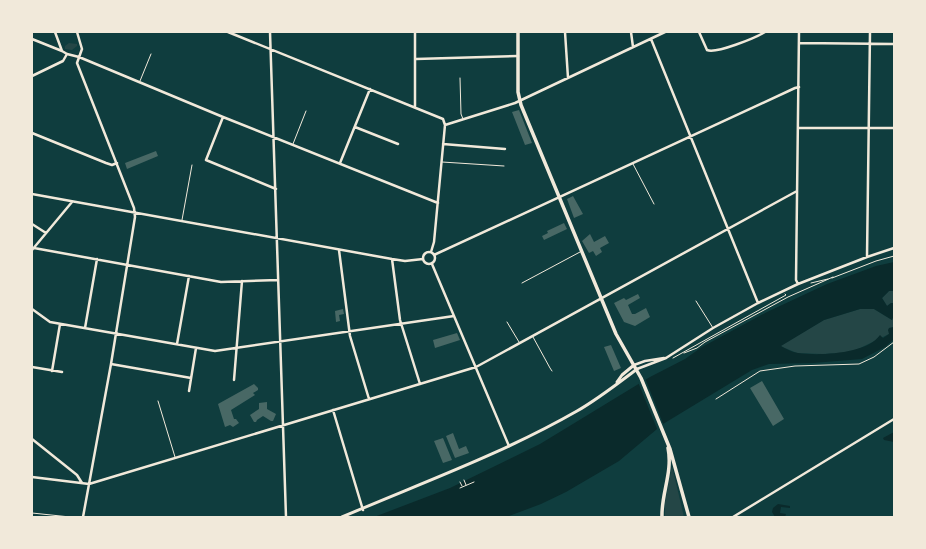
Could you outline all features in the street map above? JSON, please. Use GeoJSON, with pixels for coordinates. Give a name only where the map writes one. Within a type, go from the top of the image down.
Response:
{"type":"FeatureCollection","features":[{"type":"Feature","properties":{"kind":"main road"},"geometry":{"type":"LineString","coordinates":[[518,32],[518,92],[520,100],[616,334],[641,378],[670,449],[689,517]]}},
{"type":"Feature","properties":{"kind":"main road"},"geometry":{"type":"LineString","coordinates":[[662,517],[662,503],[670,463],[669,452],[663,432]]}},
{"type":"Feature","properties":{"kind":"street"},"geometry":{"type":"LineString","coordinates":[[55,32],[62,51]]}},
{"type":"Feature","properties":{"kind":"street"},"geometry":{"type":"LineString","coordinates":[[77,32],[82,49],[78,64],[135,213],[111,364],[83,517]]}},
{"type":"Feature","properties":{"kind":"street"},"geometry":{"type":"LineString","coordinates":[[228,32],[441,118],[444,125],[442,162],[434,242],[431,252]]}},
{"type":"Feature","properties":{"kind":"street"},"geometry":{"type":"LineString","coordinates":[[270,32],[272,50],[286,517]]}},
{"type":"Feature","properties":{"kind":"street"},"geometry":{"type":"LineString","coordinates":[[415,32],[415,107]]}},
{"type":"Feature","properties":{"kind":"street"},"geometry":{"type":"LineString","coordinates":[[565,32],[568,78]]}},
{"type":"Feature","properties":{"kind":"street"},"geometry":{"type":"LineString","coordinates":[[631,32],[633,47]]}},
{"type":"Feature","properties":{"kind":"street"},"geometry":{"type":"LineString","coordinates":[[444,125],[520,100],[665,32]]}},
{"type":"Feature","properties":{"kind":"street"},"geometry":{"type":"LineString","coordinates":[[699,32],[707,50],[712,52],[728,46],[736,45],[765,32]]}},
{"type":"Feature","properties":{"kind":"street"},"geometry":{"type":"LineString","coordinates":[[798,284],[796,280],[800,32]]}},
{"type":"Feature","properties":{"kind":"street"},"geometry":{"type":"LineString","coordinates":[[867,257],[870,32]]}},
{"type":"Feature","properties":{"kind":"street"},"geometry":{"type":"LineString","coordinates":[[32,39],[438,203]]}},
{"type":"Feature","properties":{"kind":"street"},"geometry":{"type":"LineString","coordinates":[[651,39],[758,303]]}},
{"type":"Feature","properties":{"kind":"street"},"geometry":{"type":"LineString","coordinates":[[799,43],[894,44]]}},
{"type":"Feature","properties":{"kind":"street"},"geometry":{"type":"LineString","coordinates":[[32,76],[63,61],[66,54]]}},
{"type":"Feature","properties":{"kind":"street"},"geometry":{"type":"LineString","coordinates":[[416,59],[518,56]]}},
{"type":"Feature","properties":{"kind":"street"},"geometry":{"type":"LineString","coordinates":[[434,255],[799,87]]}},
{"type":"Feature","properties":{"kind":"street"},"geometry":{"type":"LineString","coordinates":[[340,163],[370,89]]}},
{"type":"Feature","properties":{"kind":"street"},"geometry":{"type":"LineString","coordinates":[[223,117],[206,160],[276,189]]}},
{"type":"Feature","properties":{"kind":"street"},"geometry":{"type":"LineString","coordinates":[[355,127],[398,144]]}},
{"type":"Feature","properties":{"kind":"street"},"geometry":{"type":"LineString","coordinates":[[798,128],[894,128]]}},
{"type":"Feature","properties":{"kind":"street"},"geometry":{"type":"LineString","coordinates":[[32,133],[106,163],[116,163]]}},
{"type":"Feature","properties":{"kind":"street"},"geometry":{"type":"LineString","coordinates":[[443,144],[505,149]]}},
{"type":"Feature","properties":{"kind":"street"},"geometry":{"type":"LineString","coordinates":[[32,477],[89,484],[476,367],[797,191]]}},
{"type":"Feature","properties":{"kind":"street"},"geometry":{"type":"LineString","coordinates":[[32,194],[392,259],[405,261],[423,259]]}},
{"type":"Feature","properties":{"kind":"street"},"geometry":{"type":"LineString","coordinates":[[33,249],[73,202]]}},
{"type":"Feature","properties":{"kind":"street"},"geometry":{"type":"LineString","coordinates":[[32,224],[46,233]]}},
{"type":"Feature","properties":{"kind":"street"},"geometry":{"type":"LineString","coordinates":[[342,517],[455,471],[509,446],[578,410],[606,392],[635,367],[666,358],[713,328],[758,303],[798,284],[894,248]]}},
{"type":"Feature","properties":{"kind":"street"},"geometry":{"type":"LineString","coordinates":[[33,249],[97,259],[221,282],[278,280]]}},
{"type":"Feature","properties":{"kind":"street"},"geometry":{"type":"LineString","coordinates":[[338,250],[350,332],[369,399]]}},
{"type":"Feature","properties":{"kind":"street"},"geometry":{"type":"LineString","coordinates":[[431,252],[435,259],[432,264]]}},
{"type":"Feature","properties":{"kind":"street"},"geometry":{"type":"LineString","coordinates":[[423,259],[425,253],[431,252]]}},
{"type":"Feature","properties":{"kind":"street"},"geometry":{"type":"LineString","coordinates":[[85,328],[97,259]]}},
{"type":"Feature","properties":{"kind":"street"},"geometry":{"type":"LineString","coordinates":[[392,259],[402,324],[420,384]]}},
{"type":"Feature","properties":{"kind":"street"},"geometry":{"type":"LineString","coordinates":[[423,259],[426,264],[432,264]]}},
{"type":"Feature","properties":{"kind":"street"},"geometry":{"type":"LineString","coordinates":[[432,264],[509,446]]}},
{"type":"Feature","properties":{"kind":"street"},"geometry":{"type":"LineString","coordinates":[[177,344],[189,276]]}},
{"type":"Feature","properties":{"kind":"street"},"geometry":{"type":"LineString","coordinates":[[234,380],[242,281]]}},
{"type":"Feature","properties":{"kind":"street"},"geometry":{"type":"LineString","coordinates":[[32,308],[47,321],[215,351],[454,316]]}},
{"type":"Feature","properties":{"kind":"street"},"geometry":{"type":"LineString","coordinates":[[52,371],[60,324]]}},
{"type":"Feature","properties":{"kind":"street"},"geometry":{"type":"LineString","coordinates":[[189,391],[196,348]]}},
{"type":"Feature","properties":{"kind":"street"},"geometry":{"type":"LineString","coordinates":[[111,364],[191,378]]}},
{"type":"Feature","properties":{"kind":"street"},"geometry":{"type":"LineString","coordinates":[[32,367],[62,372]]}},
{"type":"Feature","properties":{"kind":"street"},"geometry":{"type":"LineString","coordinates":[[333,410],[363,509]]}},
{"type":"Feature","properties":{"kind":"street"},"geometry":{"type":"LineString","coordinates":[[733,517],[894,419]]}},
{"type":"Feature","properties":{"kind":"street"},"geometry":{"type":"LineString","coordinates":[[32,439],[77,475],[82,483]]}},
{"type":"Feature","properties":{"kind":"lane"},"geometry":{"type":"LineString","coordinates":[[139,82],[151,54]]}},
{"type":"Feature","properties":{"kind":"lane"},"geometry":{"type":"LineString","coordinates":[[460,78],[463,119]]}},
{"type":"Feature","properties":{"kind":"lane"},"geometry":{"type":"LineString","coordinates":[[293,144],[306,111]]}},
{"type":"Feature","properties":{"kind":"lane"},"geometry":{"type":"LineString","coordinates":[[442,162],[504,166]]}},
{"type":"Feature","properties":{"kind":"lane"},"geometry":{"type":"LineString","coordinates":[[633,163],[654,204]]}},
{"type":"Feature","properties":{"kind":"lane"},"geometry":{"type":"LineString","coordinates":[[182,221],[192,165]]}},
{"type":"Feature","properties":{"kind":"lane"},"geometry":{"type":"LineString","coordinates":[[522,283],[582,251]]}},
{"type":"Feature","properties":{"kind":"lane"},"geometry":{"type":"LineString","coordinates":[[696,301],[713,328]]}},
{"type":"Feature","properties":{"kind":"lane"},"geometry":{"type":"LineString","coordinates":[[507,322],[519,343]]}},
{"type":"Feature","properties":{"kind":"lane"},"geometry":{"type":"LineString","coordinates":[[532,336],[552,371]]}},
{"type":"Feature","properties":{"kind":"lane"},"geometry":{"type":"LineString","coordinates":[[158,401],[175,458]]}},
{"type":"Feature","properties":{"kind":"lane"},"geometry":{"type":"LineString","coordinates":[[32,513],[70,517]]}},
{"type":"Feature","properties":{"kind":"path"},"geometry":{"type":"LineString","coordinates":[[670,359],[697,348],[705,342],[792,295],[876,260],[894,256]]}},
{"type":"Feature","properties":{"kind":"path"},"geometry":{"type":"LineString","coordinates":[[819,278],[808,283],[833,277]]}},
{"type":"Feature","properties":{"kind":"path"},"geometry":{"type":"LineString","coordinates":[[678,356],[789,292]]}},
{"type":"Feature","properties":{"kind":"path"},"geometry":{"type":"LineString","coordinates":[[716,399],[760,371],[795,366],[859,364],[874,357],[894,342]]}},
{"type":"Feature","properties":{"kind":"path"},"geometry":{"type":"LineString","coordinates":[[464,480],[466,486]]}},
{"type":"Feature","properties":{"kind":"path"},"geometry":{"type":"LineString","coordinates":[[460,482],[463,487]]}},
{"type":"Feature","properties":{"kind":"path"},"geometry":{"type":"LineString","coordinates":[[460,488],[474,482]]}},
{"type":"Feature","properties":{"kind":"shaded area"},"geometry":{"type":"Polygon","coordinates":[[[69,43],[77,44],[77,46],[72,50],[65,49],[65,46],[69,43]]]}},
{"type":"Feature","properties":{"kind":"shaded area"},"geometry":{"type":"Polygon","coordinates":[[[894,262],[894,291],[889,291],[882,298],[887,306],[894,303],[894,315],[892,320],[874,309],[860,309],[824,320],[781,346],[798,353],[807,354],[830,354],[854,350],[874,341],[880,335],[883,338],[889,334],[889,328],[894,327],[894,339],[885,347],[862,359],[813,363],[769,364],[752,370],[663,424],[619,461],[566,492],[509,517],[374,517],[450,488],[540,444],[650,377],[685,359],[702,347],[767,312],[827,284],[876,266],[894,262]]]}},
{"type":"Feature","properties":{"kind":"shaded area"},"geometry":{"type":"Polygon","coordinates":[[[889,291],[894,291],[894,303],[887,306],[882,298],[889,291]]]}},
{"type":"Feature","properties":{"kind":"shaded area"},"geometry":{"type":"Polygon","coordinates":[[[860,309],[874,309],[892,320],[894,315],[894,327],[889,328],[889,334],[854,351],[843,353],[797,353],[780,346],[824,320],[860,309]]]}},
{"type":"Feature","properties":{"kind":"shaded area"},"geometry":{"type":"Polygon","coordinates":[[[894,432],[894,442],[884,440],[883,438],[894,432]]]}},
{"type":"Feature","properties":{"kind":"shaded area"},"geometry":{"type":"Polygon","coordinates":[[[672,466],[684,517],[665,517],[665,502],[672,466]]]}},
{"type":"Feature","properties":{"kind":"shaded area"},"geometry":{"type":"Polygon","coordinates":[[[778,504],[790,506],[790,508],[781,507],[780,513],[786,514],[785,517],[775,517],[772,512],[773,508],[778,504]]]}},
{"type":"Feature","properties":{"kind":"pier"},"geometry":{"type":"Polygon","coordinates":[[[645,378],[664,426],[658,431],[638,382],[645,378]]]}},
{"type":"Feature","properties":{"kind":"building"},"geometry":{"type":"Polygon","coordinates":[[[519,110],[532,143],[525,145],[512,112],[519,110]]]}},
{"type":"Feature","properties":{"kind":"building"},"geometry":{"type":"Polygon","coordinates":[[[156,151],[158,156],[127,169],[125,163],[156,151]]]}},
{"type":"Feature","properties":{"kind":"building"},"geometry":{"type":"Polygon","coordinates":[[[573,196],[583,214],[574,218],[567,199],[573,196]]]}},
{"type":"Feature","properties":{"kind":"building"},"geometry":{"type":"Polygon","coordinates":[[[564,223],[567,229],[544,240],[542,236],[548,233],[547,231],[564,223]]]}},
{"type":"Feature","properties":{"kind":"building"},"geometry":{"type":"Polygon","coordinates":[[[590,234],[594,242],[605,236],[609,243],[600,248],[602,252],[596,256],[593,251],[589,253],[582,241],[590,234]]]}},
{"type":"Feature","properties":{"kind":"building"},"geometry":{"type":"Polygon","coordinates":[[[638,294],[640,298],[628,305],[632,314],[646,308],[650,317],[635,326],[624,322],[614,303],[624,298],[626,300],[638,294]]]}},
{"type":"Feature","properties":{"kind":"building"},"geometry":{"type":"Polygon","coordinates":[[[343,309],[344,314],[339,315],[340,321],[336,322],[335,311],[343,309]]]}},
{"type":"Feature","properties":{"kind":"building"},"geometry":{"type":"Polygon","coordinates":[[[457,333],[460,340],[435,348],[433,340],[457,333]]]}},
{"type":"Feature","properties":{"kind":"building"},"geometry":{"type":"Polygon","coordinates":[[[611,345],[621,368],[614,371],[604,347],[611,345]]]}},
{"type":"Feature","properties":{"kind":"building"},"geometry":{"type":"Polygon","coordinates":[[[762,381],[784,419],[773,426],[750,388],[762,381]]]}},
{"type":"Feature","properties":{"kind":"building"},"geometry":{"type":"Polygon","coordinates":[[[254,384],[258,388],[258,390],[253,393],[255,395],[231,410],[234,419],[236,419],[239,423],[233,427],[230,425],[225,427],[218,404],[254,384]]]}},
{"type":"Feature","properties":{"kind":"building"},"geometry":{"type":"Polygon","coordinates":[[[267,402],[267,409],[276,414],[273,421],[263,416],[254,422],[250,415],[259,409],[259,403],[267,402]]]}},
{"type":"Feature","properties":{"kind":"building"},"geometry":{"type":"Polygon","coordinates":[[[453,433],[459,449],[466,446],[469,453],[455,458],[446,436],[453,433]]]}},
{"type":"Feature","properties":{"kind":"building"},"geometry":{"type":"Polygon","coordinates":[[[443,438],[452,460],[443,463],[434,441],[443,438]]]}}]}
